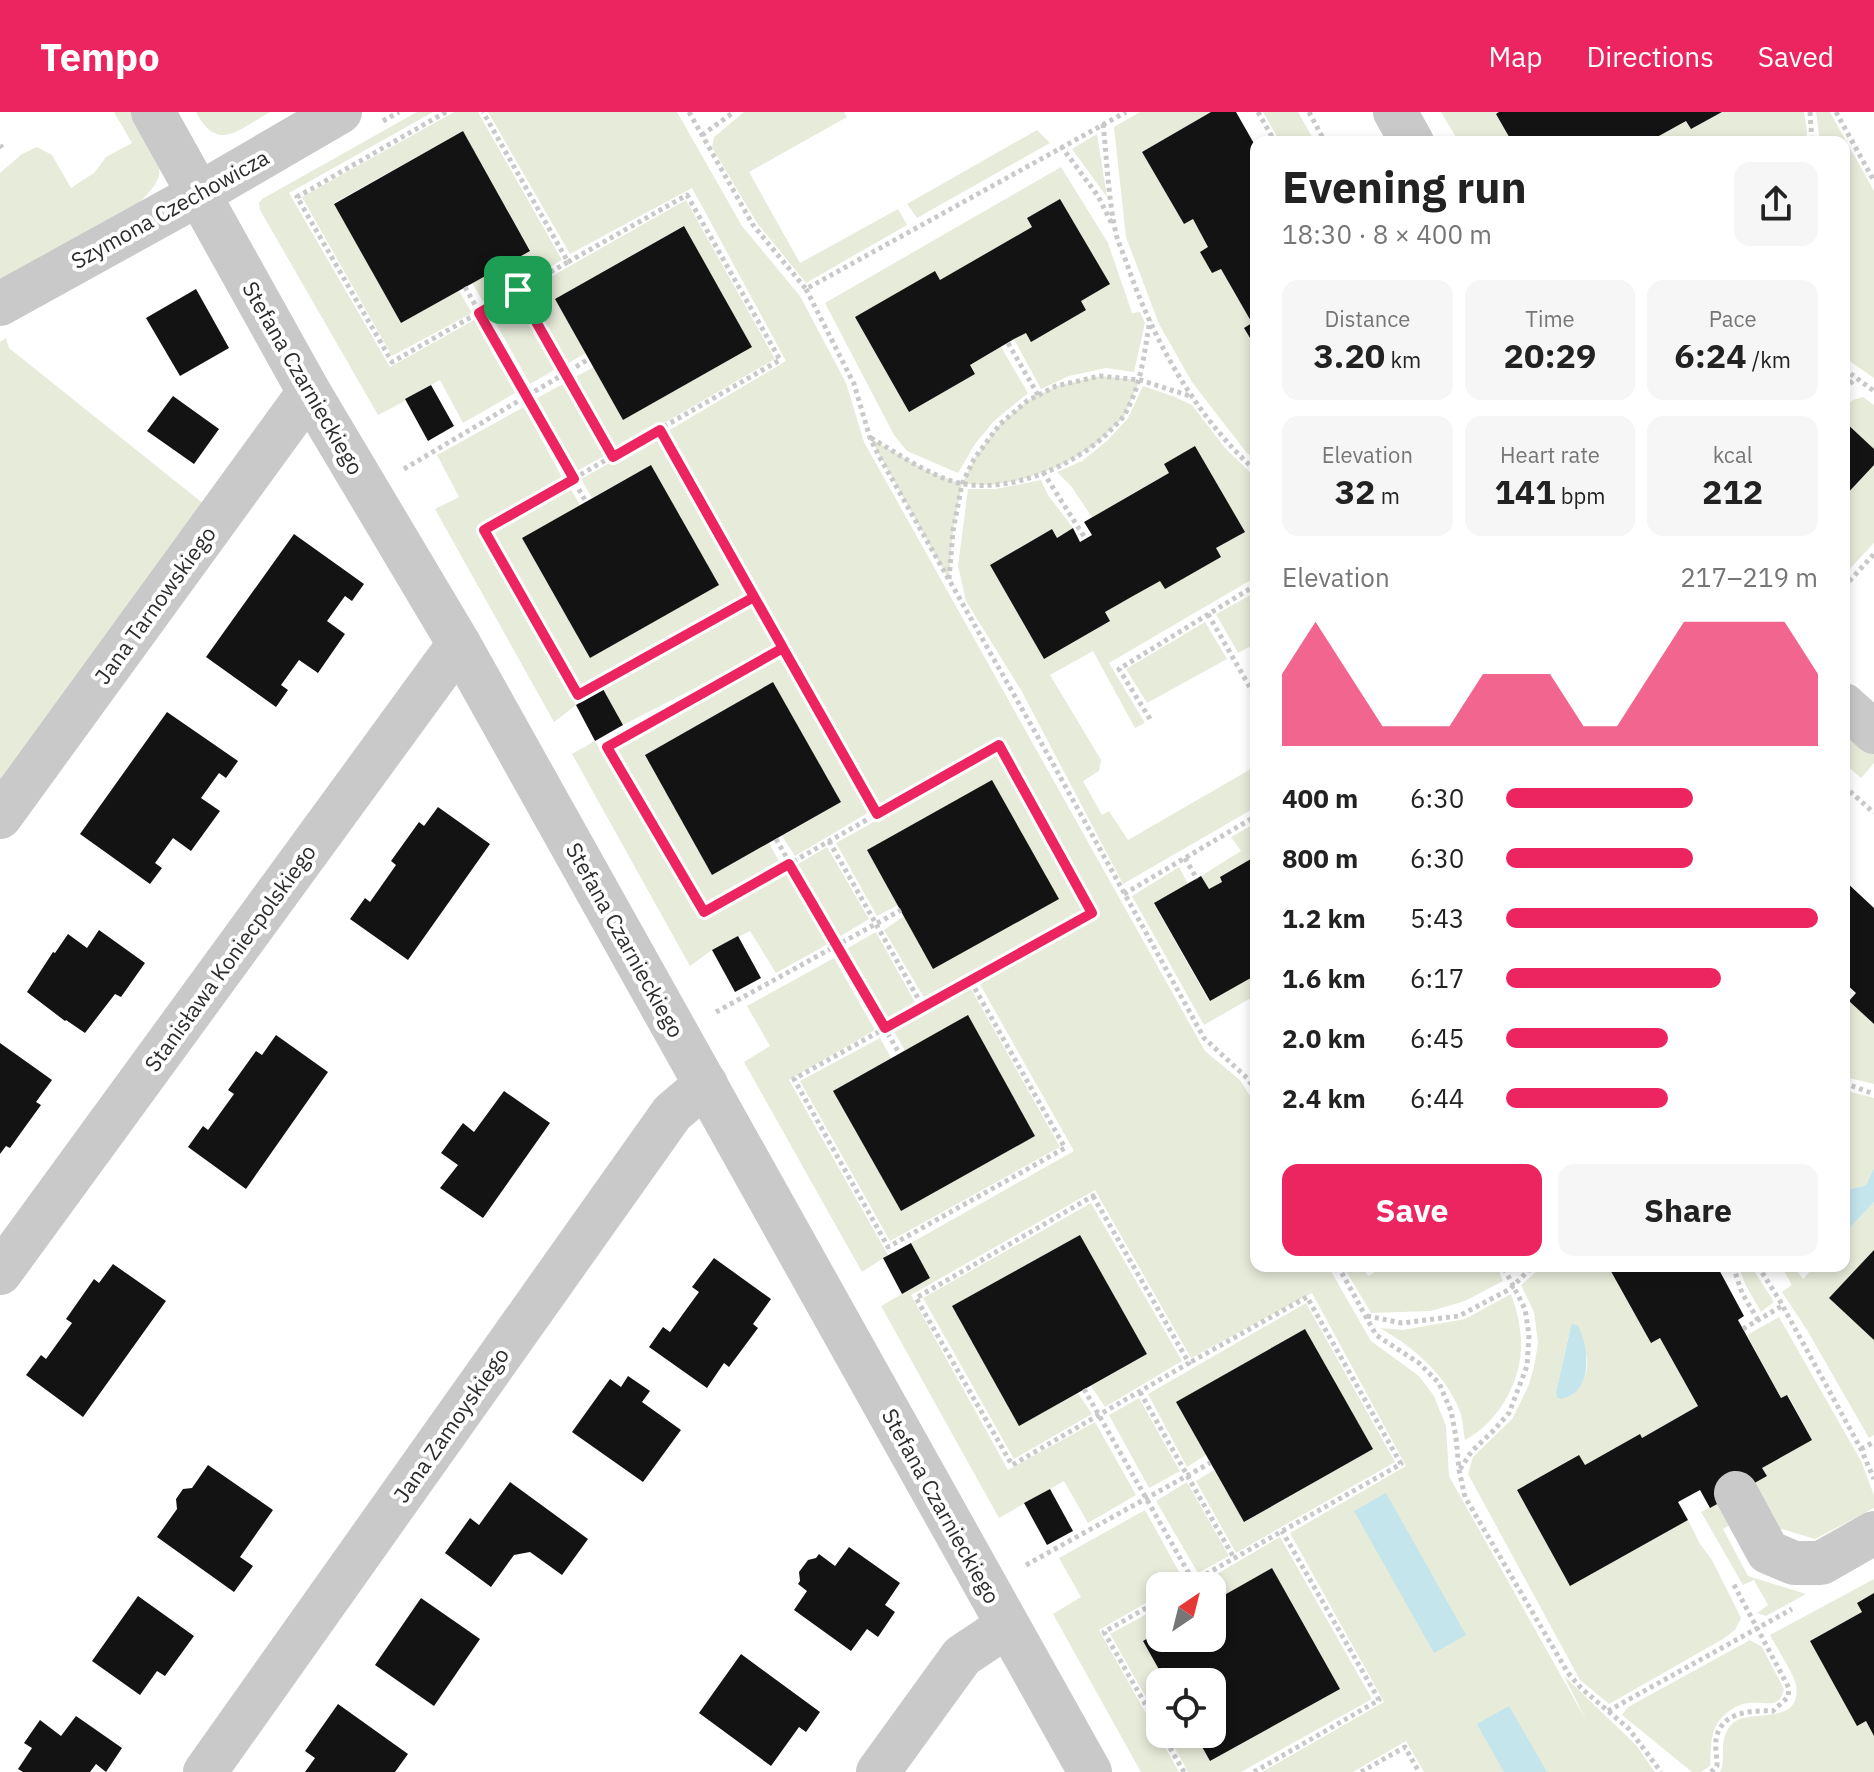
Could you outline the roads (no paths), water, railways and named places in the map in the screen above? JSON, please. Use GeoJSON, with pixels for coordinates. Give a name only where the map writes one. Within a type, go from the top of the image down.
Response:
{"type":"FeatureCollection","features":[{"type":"Feature","properties":{"kind":"street","name":"Stefana Czarnieckiego"},"geometry":{"type":"LineString","coordinates":[[153,112],[309,392],[459,644],[1090,1772]]}},
{"type":"Feature","properties":{"kind":"street","name":"Szymona Czechowicza"},"geometry":{"type":"LineString","coordinates":[[0,304],[340,112]]}},
{"type":"Feature","properties":{"kind":"street"},"geometry":{"type":"LineString","coordinates":[[1395,112],[1409,136]]}},
{"type":"Feature","properties":{"kind":"street","name":"Jana Tarnowskiego"},"geometry":{"type":"LineString","coordinates":[[0,817],[309,392]]}},
{"type":"Feature","properties":{"kind":"street","name":"Stanisława Koniecpolskiego"},"geometry":{"type":"LineString","coordinates":[[0,1273],[459,644]]}},
{"type":"Feature","properties":{"kind":"street"},"geometry":{"type":"LineString","coordinates":[[1850,710],[1874,732]]}},
{"type":"Feature","properties":{"kind":"street","name":"Jana Zamoyskiego"},"geometry":{"type":"LineString","coordinates":[[205,1772],[672,1113],[706,1084]]}},
{"type":"Feature","properties":{"kind":"street"},"geometry":{"type":"LineString","coordinates":[[1736,1493],[1768,1552],[1794,1563],[1821,1563],[1874,1533]]}},
{"type":"Feature","properties":{"kind":"street"},"geometry":{"type":"LineString","coordinates":[[878,1772],[962,1656],[1007,1626]]}},
{"type":"Feature","properties":{"kind":"water"},"geometry":{"type":"Polygon","coordinates":[[[1874,1168],[1874,1202],[1850,1228],[1850,1189],[1866,1185],[1874,1168]]]}},
{"type":"Feature","properties":{"kind":"water"},"geometry":{"type":"Polygon","coordinates":[[[1573,1324],[1578,1326],[1585,1346],[1586,1369],[1578,1389],[1560,1399],[1556,1392],[1573,1324]]]}},
{"type":"Feature","properties":{"kind":"water"},"geometry":{"type":"Polygon","coordinates":[[[1386,1493],[1466,1635],[1434,1653],[1354,1511],[1386,1493]]]}},
{"type":"Feature","properties":{"kind":"water"},"geometry":{"type":"Polygon","coordinates":[[[1509,1706],[1547,1772],[1504,1772],[1477,1724],[1509,1706]]]}}]}
